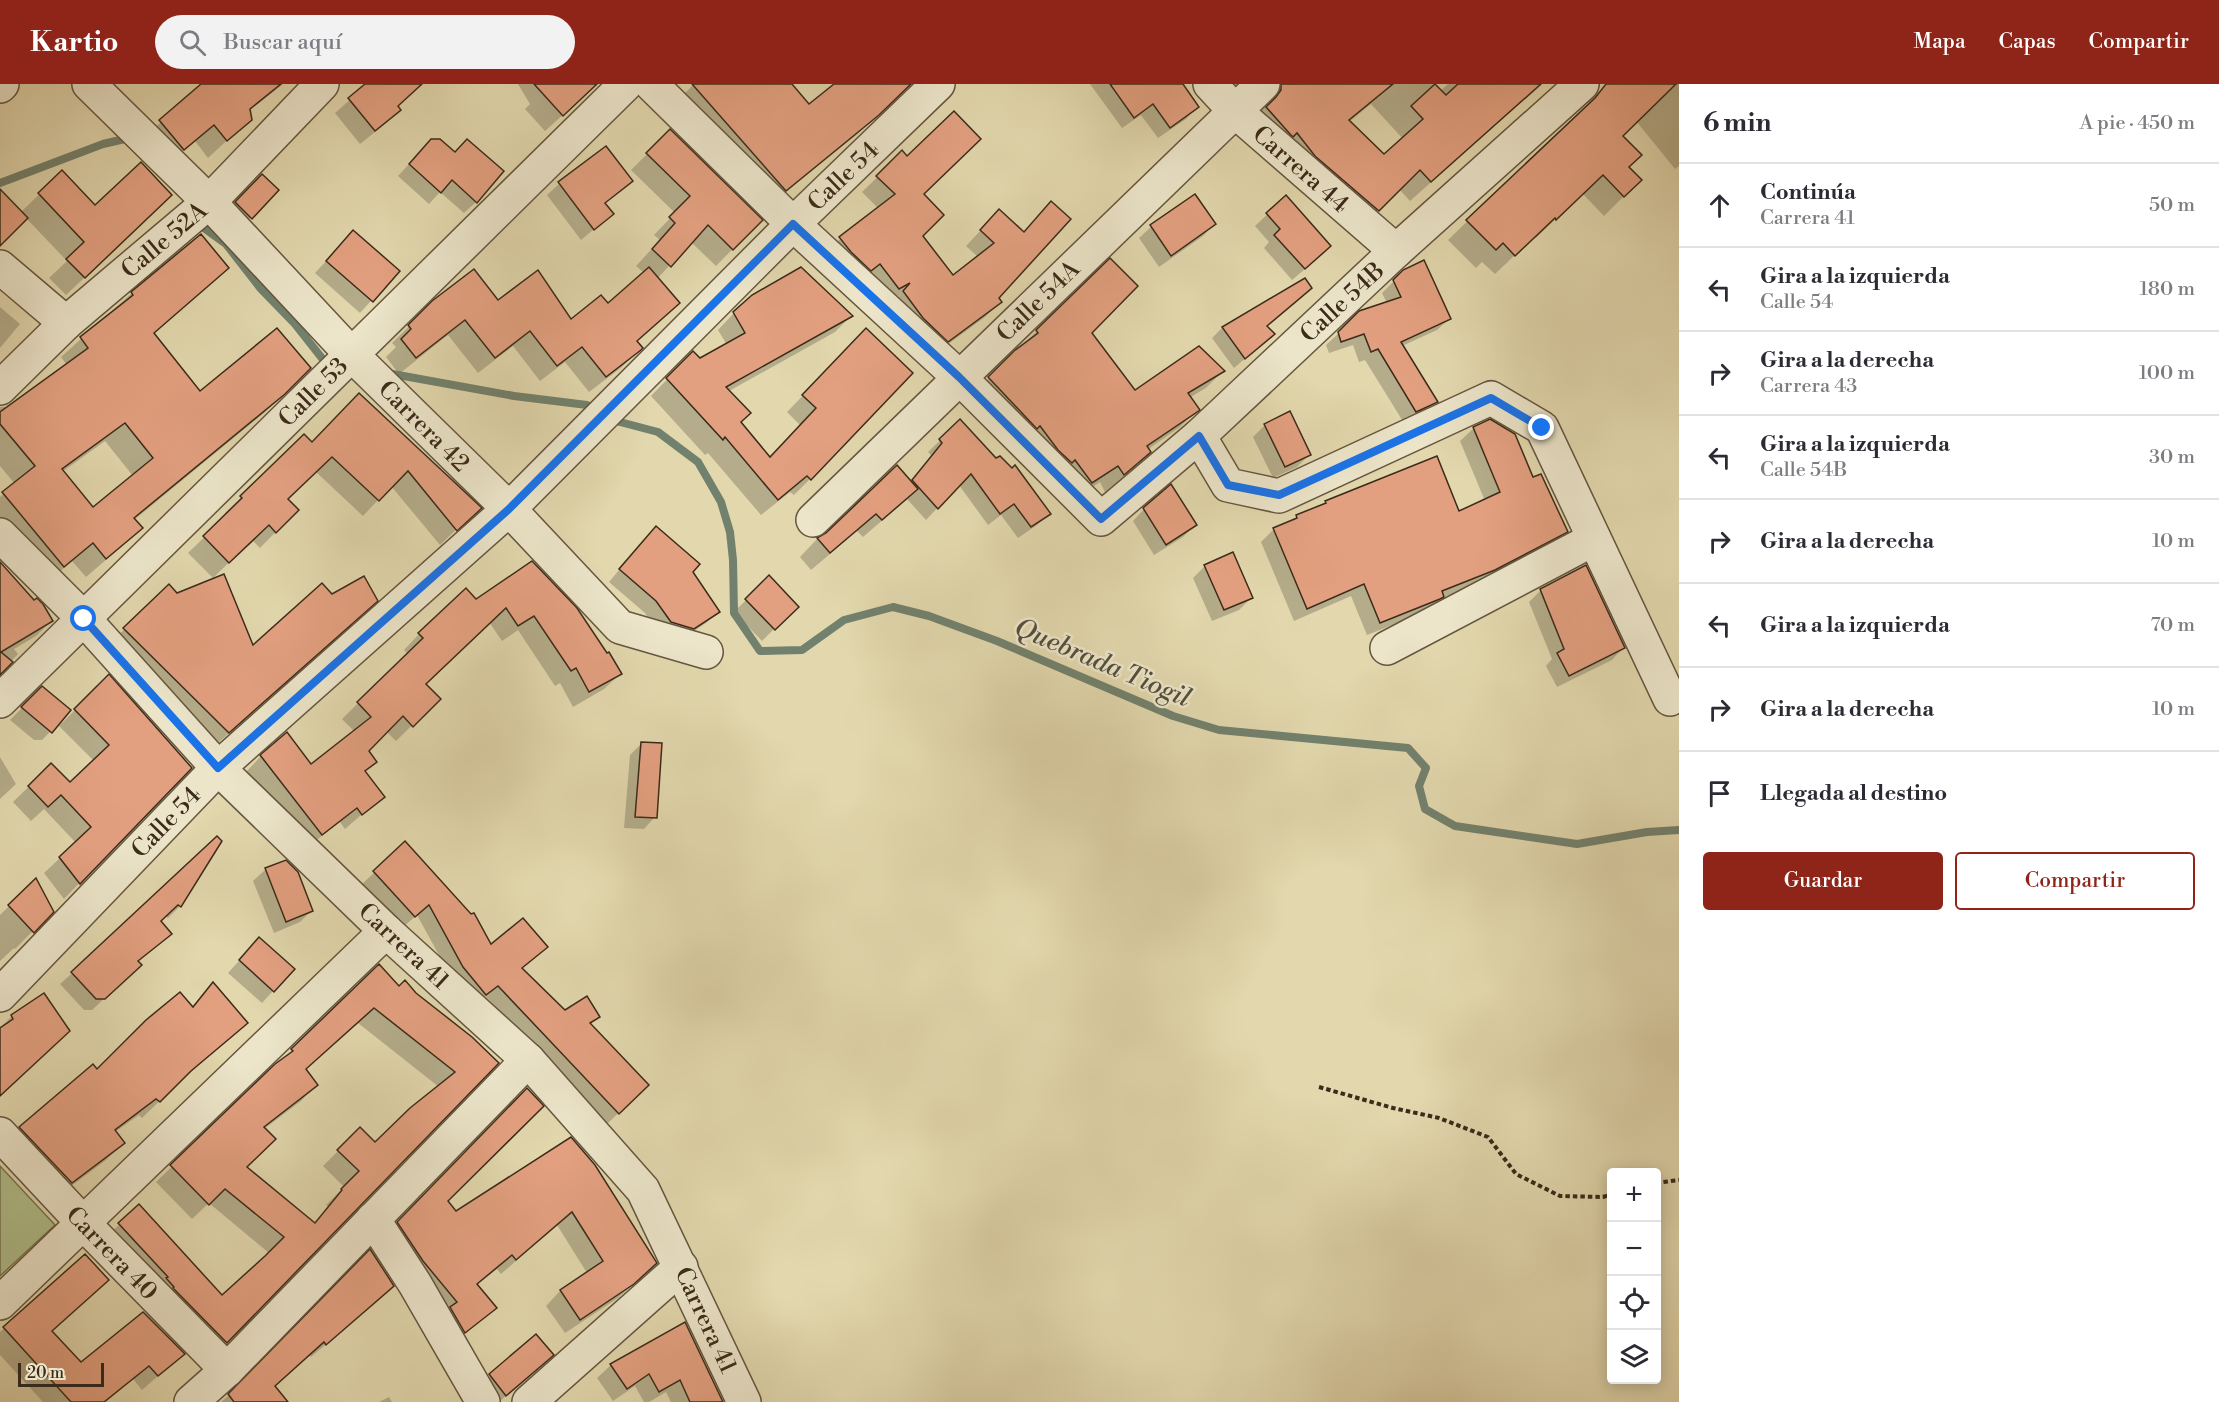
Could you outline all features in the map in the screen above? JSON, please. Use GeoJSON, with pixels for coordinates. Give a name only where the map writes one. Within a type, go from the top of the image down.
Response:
{"type":"FeatureCollection","features":[{"type":"Feature","properties":{"kind":"street","name":"Carrera 42"},"geometry":{"type":"LineString","coordinates":[[89,84],[209,202],[351,354],[509,509],[620,627],[706,652]]}},
{"type":"Feature","properties":{"kind":"street","name":"Calle 52A"},"geometry":{"type":"LineString","coordinates":[[0,388],[66,323],[209,202],[322,84]]}},
{"type":"Feature","properties":{"kind":"street","name":"Calle 53"},"geometry":{"type":"LineString","coordinates":[[0,701],[626,84]]}},
{"type":"Feature","properties":{"kind":"street"},"geometry":{"type":"LineString","coordinates":[[651,84],[793,224],[959,377]]}},
{"type":"Feature","properties":{"kind":"street","name":"Calle 54"},"geometry":{"type":"LineString","coordinates":[[0,995],[218,768],[509,509],[793,224],[938,84]]}},
{"type":"Feature","properties":{"kind":"street","name":"Carrera 44"},"geometry":{"type":"LineString","coordinates":[[1210,84],[1235,111],[1396,251]]}},
{"type":"Feature","properties":{"kind":"street","name":"Calle 54A"},"geometry":{"type":"LineString","coordinates":[[813,520],[1263,84]]}},
{"type":"Feature","properties":{"kind":"street","name":"Calle 54B"},"geometry":{"type":"LineString","coordinates":[[959,377],[1101,519],[1199,436],[1396,251],[1582,84]]}},
{"type":"Feature","properties":{"kind":"street"},"geometry":{"type":"LineString","coordinates":[[0,267],[66,323]]}},
{"type":"Feature","properties":{"kind":"street"},"geometry":{"type":"LineString","coordinates":[[1199,436],[1228,485],[1279,495],[1491,398],[1542,428],[1670,699]]}},
{"type":"Feature","properties":{"kind":"street","name":"Carrera 41"},"geometry":{"type":"LineString","coordinates":[[0,535],[84,619],[218,768],[386,931],[528,1060],[643,1190],[744,1402]]}},
{"type":"Feature","properties":{"kind":"street"},"geometry":{"type":"LineString","coordinates":[[1387,648],[1594,539]]}},
{"type":"Feature","properties":{"kind":"street"},"geometry":{"type":"LineString","coordinates":[[0,1303],[386,931]]}},
{"type":"Feature","properties":{"kind":"street"},"geometry":{"type":"LineString","coordinates":[[191,1402],[227,1370],[528,1060]]}},
{"type":"Feature","properties":{"kind":"street","name":"Carrera 40"},"geometry":{"type":"LineString","coordinates":[[0,1134],[84,1224],[227,1370]]}},
{"type":"Feature","properties":{"kind":"street"},"geometry":{"type":"LineString","coordinates":[[372,1219],[415,1284],[483,1402]]}},
{"type":"Feature","properties":{"kind":"street"},"geometry":{"type":"LineString","coordinates":[[529,1402],[681,1267]]}},
{"type":"Feature","properties":{"kind":"path"},"geometry":{"type":"LineString","coordinates":[[1319,1087],[1393,1108],[1439,1118],[1488,1137],[1516,1174],[1560,1196],[1607,1196]]}},
{"type":"Feature","properties":{"kind":"path"},"geometry":{"type":"LineString","coordinates":[[1661,1182],[1679,1180]]}},
{"type":"Feature","properties":{"kind":"green space"},"geometry":{"type":"Polygon","coordinates":[[[0,1166],[55,1225],[0,1276],[0,1166]]]}},
{"type":"Feature","properties":{"kind":"building"},"geometry":{"type":"Polygon","coordinates":[[[201,84],[281,84],[250,109],[252,120],[227,141],[214,125],[184,150],[159,120],[201,84]]]}},
{"type":"Feature","properties":{"kind":"building"},"geometry":{"type":"Polygon","coordinates":[[[365,84],[422,84],[398,106],[401,110],[375,131],[348,98],[365,84]]]}},
{"type":"Feature","properties":{"kind":"building"},"geometry":{"type":"Polygon","coordinates":[[[534,84],[597,84],[563,116],[534,84]]]}},
{"type":"Feature","properties":{"kind":"building"},"geometry":{"type":"Polygon","coordinates":[[[692,84],[792,84],[809,104],[834,84],[911,84],[879,115],[786,191],[692,84]]]}},
{"type":"Feature","properties":{"kind":"building"},"geometry":{"type":"Polygon","coordinates":[[[1110,84],[1183,84],[1199,107],[1170,128],[1153,104],[1134,118],[1110,84]]]}},
{"type":"Feature","properties":{"kind":"building"},"geometry":{"type":"Polygon","coordinates":[[[1281,84],[1393,84],[1349,120],[1384,154],[1423,119],[1411,106],[1435,84],[1446,95],[1458,84],[1541,84],[1431,182],[1420,170],[1379,211],[1315,156],[1297,133],[1293,137],[1266,107],[1281,90],[1281,84]]]}},
{"type":"Feature","properties":{"kind":"building"},"geometry":{"type":"Polygon","coordinates":[[[1606,84],[1676,84],[1623,136],[1642,155],[1629,167],[1642,180],[1624,197],[1603,175],[1515,256],[1503,243],[1496,250],[1466,220],[1595,98],[1606,84]]]}},
{"type":"Feature","properties":{"kind":"building"},"geometry":{"type":"Polygon","coordinates":[[[954,111],[981,139],[924,194],[944,215],[923,236],[953,275],[994,243],[980,230],[999,209],[1024,232],[1051,201],[1071,219],[999,298],[1002,302],[948,342],[923,318],[903,291],[910,283],[899,289],[880,264],[871,271],[839,237],[895,194],[876,176],[902,150],[907,156],[954,111]]]}},
{"type":"Feature","properties":{"kind":"building"},"geometry":{"type":"Polygon","coordinates":[[[670,129],[763,220],[733,250],[708,225],[671,267],[652,249],[675,223],[669,217],[690,196],[646,153],[670,129]]]}},
{"type":"Feature","properties":{"kind":"building"},"geometry":{"type":"Polygon","coordinates":[[[431,139],[440,139],[455,152],[467,139],[504,171],[477,203],[452,180],[441,193],[409,164],[431,139]]]}},
{"type":"Feature","properties":{"kind":"building"},"geometry":{"type":"Polygon","coordinates":[[[606,146],[633,181],[605,203],[614,214],[594,230],[558,182],[606,146]]]}},
{"type":"Feature","properties":{"kind":"building"},"geometry":{"type":"Polygon","coordinates":[[[141,162],[172,195],[85,278],[66,259],[84,242],[38,193],[62,170],[95,205],[141,162]]]}},
{"type":"Feature","properties":{"kind":"building"},"geometry":{"type":"Polygon","coordinates":[[[262,174],[279,190],[252,219],[235,202],[262,174]]]}},
{"type":"Feature","properties":{"kind":"building"},"geometry":{"type":"Polygon","coordinates":[[[0,189],[28,218],[0,246],[0,189]]]}},
{"type":"Feature","properties":{"kind":"building"},"geometry":{"type":"Polygon","coordinates":[[[1195,194],[1216,224],[1171,256],[1150,225],[1195,194]]]}},
{"type":"Feature","properties":{"kind":"building"},"geometry":{"type":"Polygon","coordinates":[[[1286,195],[1331,246],[1305,269],[1274,235],[1280,229],[1266,213],[1286,195]]]}},
{"type":"Feature","properties":{"kind":"building"},"geometry":{"type":"Polygon","coordinates":[[[353,230],[400,271],[373,302],[326,261],[353,230]]]}},
{"type":"Feature","properties":{"kind":"building"},"geometry":{"type":"Polygon","coordinates":[[[201,234],[229,268],[154,333],[200,391],[277,328],[311,368],[285,394],[134,518],[143,528],[106,559],[93,543],[64,567],[2,492],[35,466],[0,424],[0,412],[88,348],[80,337],[133,295],[131,292],[201,234]],[[125,423],[62,469],[93,507],[153,458],[125,423]]]}},
{"type":"Feature","properties":{"kind":"building"},"geometry":{"type":"Polygon","coordinates":[[[1110,258],[1138,286],[1092,333],[1135,390],[1199,346],[1225,371],[1188,393],[1200,410],[1147,446],[1151,452],[1124,475],[1118,466],[1092,483],[1075,460],[1072,463],[1058,450],[1040,426],[1037,429],[988,377],[1014,351],[1038,333],[1036,330],[1110,258]]]}},
{"type":"Feature","properties":{"kind":"building"},"geometry":{"type":"Polygon","coordinates":[[[1424,260],[1451,319],[1401,342],[1438,402],[1416,412],[1378,349],[1371,352],[1364,334],[1341,342],[1338,332],[1359,311],[1401,297],[1393,280],[1403,270],[1424,260]]]}},
{"type":"Feature","properties":{"kind":"building"},"geometry":{"type":"Polygon","coordinates":[[[649,267],[680,303],[637,341],[643,348],[606,377],[582,347],[557,366],[530,331],[495,358],[465,320],[416,358],[401,339],[411,329],[408,325],[432,301],[474,269],[498,300],[538,270],[571,319],[601,295],[608,303],[649,267]]]}},
{"type":"Feature","properties":{"kind":"building"},"geometry":{"type":"Polygon","coordinates":[[[801,267],[853,316],[726,387],[751,413],[741,422],[770,457],[816,408],[802,395],[866,328],[913,373],[811,480],[807,476],[778,500],[725,437],[723,440],[666,378],[693,351],[700,358],[745,333],[733,312],[752,295],[801,267]]]}},
{"type":"Feature","properties":{"kind":"building"},"geometry":{"type":"Polygon","coordinates":[[[1305,278],[1312,288],[1267,326],[1275,334],[1245,359],[1222,327],[1305,278]]]}},
{"type":"Feature","properties":{"kind":"building"},"geometry":{"type":"Polygon","coordinates":[[[359,393],[482,508],[457,531],[408,471],[379,501],[332,457],[288,499],[299,510],[276,533],[269,525],[229,563],[203,536],[242,498],[240,496],[304,434],[312,442],[359,393]]]}},
{"type":"Feature","properties":{"kind":"building"},"geometry":{"type":"Polygon","coordinates":[[[1290,411],[1311,455],[1285,467],[1264,424],[1290,411]]]}},
{"type":"Feature","properties":{"kind":"building"},"geometry":{"type":"Polygon","coordinates":[[[960,419],[996,458],[1000,456],[1012,468],[1015,465],[1051,514],[1031,527],[1014,504],[1000,514],[971,474],[938,509],[912,480],[942,443],[939,439],[960,419]]]}},
{"type":"Feature","properties":{"kind":"building"},"geometry":{"type":"Polygon","coordinates":[[[1490,419],[1515,434],[1533,477],[1541,474],[1568,532],[1495,570],[1442,591],[1444,597],[1440,599],[1380,623],[1364,584],[1307,609],[1273,528],[1297,518],[1296,515],[1326,503],[1325,501],[1437,456],[1459,511],[1500,492],[1473,427],[1490,419]]]}},
{"type":"Feature","properties":{"kind":"building"},"geometry":{"type":"Polygon","coordinates":[[[897,465],[918,489],[882,520],[876,514],[830,553],[817,538],[826,533],[897,465]]]}},
{"type":"Feature","properties":{"kind":"building"},"geometry":{"type":"Polygon","coordinates":[[[1171,484],[1197,525],[1166,545],[1143,508],[1171,484]]]}},
{"type":"Feature","properties":{"kind":"building"},"geometry":{"type":"Polygon","coordinates":[[[656,526],[700,564],[693,572],[720,612],[694,629],[671,622],[656,601],[619,569],[656,526]]]}},
{"type":"Feature","properties":{"kind":"building"},"geometry":{"type":"Polygon","coordinates":[[[1233,552],[1253,598],[1224,610],[1204,565],[1233,552]]]}},
{"type":"Feature","properties":{"kind":"building"},"geometry":{"type":"Polygon","coordinates":[[[532,561],[577,608],[622,674],[589,692],[576,668],[571,671],[534,616],[518,626],[506,608],[426,684],[441,699],[413,727],[403,716],[369,751],[377,762],[365,771],[385,797],[362,815],[357,808],[322,835],[260,755],[287,732],[311,764],[371,717],[357,702],[423,638],[418,633],[466,588],[476,599],[532,561]]]}},
{"type":"Feature","properties":{"kind":"building"},"geometry":{"type":"Polygon","coordinates":[[[0,562],[34,600],[37,598],[43,604],[53,621],[1,652],[13,662],[0,675],[0,562]]]}},
{"type":"Feature","properties":{"kind":"building"},"geometry":{"type":"Polygon","coordinates":[[[1586,565],[1625,648],[1569,676],[1557,653],[1564,649],[1540,589],[1586,565]]]}},
{"type":"Feature","properties":{"kind":"building"},"geometry":{"type":"Polygon","coordinates":[[[224,574],[253,645],[322,583],[332,594],[364,576],[378,601],[229,733],[123,628],[169,584],[177,593],[224,574]]]}},
{"type":"Feature","properties":{"kind":"building"},"geometry":{"type":"Polygon","coordinates":[[[769,575],[799,607],[775,630],[745,599],[769,575]]]}},
{"type":"Feature","properties":{"kind":"building"},"geometry":{"type":"Polygon","coordinates":[[[109,674],[192,768],[80,884],[59,857],[91,827],[61,795],[48,807],[28,786],[51,763],[70,782],[109,745],[74,709],[109,674]]]}},
{"type":"Feature","properties":{"kind":"building"},"geometry":{"type":"Polygon","coordinates":[[[42,686],[71,710],[52,733],[21,707],[42,686]]]}},
{"type":"Feature","properties":{"kind":"building"},"geometry":{"type":"Polygon","coordinates":[[[641,742],[662,743],[657,818],[635,817],[641,742]]]}},
{"type":"Feature","properties":{"kind":"building"},"geometry":{"type":"Polygon","coordinates":[[[217,836],[222,841],[181,907],[178,905],[161,921],[172,934],[138,961],[142,965],[105,999],[96,999],[71,972],[217,836]]]}},
{"type":"Feature","properties":{"kind":"building"},"geometry":{"type":"Polygon","coordinates":[[[405,841],[471,914],[474,913],[491,944],[523,918],[548,947],[522,968],[565,1010],[587,996],[600,1017],[590,1023],[649,1085],[619,1114],[498,986],[486,995],[463,967],[429,905],[415,917],[373,871],[405,841]]]}},
{"type":"Feature","properties":{"kind":"building"},"geometry":{"type":"Polygon","coordinates":[[[286,860],[298,872],[313,911],[286,922],[265,868],[286,860]]]}},
{"type":"Feature","properties":{"kind":"building"},"geometry":{"type":"Polygon","coordinates":[[[36,878],[54,912],[34,933],[8,905],[36,878]]]}},
{"type":"Feature","properties":{"kind":"building"},"geometry":{"type":"Polygon","coordinates":[[[259,937],[295,969],[274,992],[239,960],[259,937]]]}},
{"type":"Feature","properties":{"kind":"building"},"geometry":{"type":"Polygon","coordinates":[[[379,964],[399,986],[405,980],[416,993],[472,1037],[499,1063],[227,1343],[173,1288],[166,1278],[168,1277],[118,1223],[139,1204],[222,1295],[284,1237],[225,1189],[209,1205],[170,1165],[275,1064],[293,1051],[291,1049],[379,964]],[[374,1008],[306,1069],[318,1085],[264,1127],[276,1139],[247,1167],[315,1223],[341,1189],[359,1171],[337,1150],[360,1127],[375,1142],[410,1108],[455,1072],[374,1008]]]}},
{"type":"Feature","properties":{"kind":"building"},"geometry":{"type":"Polygon","coordinates":[[[213,982],[248,1023],[191,1071],[160,1102],[156,1099],[115,1130],[125,1143],[72,1183],[19,1127],[93,1064],[97,1069],[146,1020],[180,992],[193,1007],[213,982]]]}},
{"type":"Feature","properties":{"kind":"building"},"geometry":{"type":"Polygon","coordinates":[[[44,993],[70,1031],[0,1096],[0,1028],[13,1019],[11,1015],[44,993]]]}},
{"type":"Feature","properties":{"kind":"building"},"geometry":{"type":"Polygon","coordinates":[[[527,1088],[544,1106],[448,1201],[456,1211],[571,1137],[595,1165],[657,1263],[634,1284],[580,1320],[560,1290],[603,1261],[572,1212],[516,1260],[512,1255],[477,1284],[497,1308],[465,1333],[450,1307],[457,1302],[423,1261],[397,1222],[527,1088]]]}},
{"type":"Feature","properties":{"kind":"building"},"geometry":{"type":"Polygon","coordinates":[[[370,1249],[394,1286],[326,1345],[324,1342],[275,1386],[288,1402],[234,1402],[228,1394],[370,1249]]]}},
{"type":"Feature","properties":{"kind":"building"},"geometry":{"type":"Polygon","coordinates":[[[85,1254],[109,1280],[52,1331],[81,1362],[143,1312],[185,1354],[158,1376],[149,1366],[104,1402],[71,1402],[3,1327],[85,1254]]]}},
{"type":"Feature","properties":{"kind":"building"},"geometry":{"type":"Polygon","coordinates":[[[685,1322],[723,1402],[690,1402],[680,1380],[659,1392],[649,1374],[627,1389],[610,1364],[685,1322]]]}},
{"type":"Feature","properties":{"kind":"building"},"geometry":{"type":"Polygon","coordinates":[[[536,1334],[554,1355],[506,1396],[489,1374],[536,1334]]]}},
{"type":"Feature","properties":{"kind":"waterway","name":"Quebrada Tiogil"},"geometry":{"type":"LineString","coordinates":[[0,183],[103,144],[129,138],[132,141]]}},
{"type":"Feature","properties":{"kind":"waterway","name":"Quebrada Tiogil"},"geometry":{"type":"LineString","coordinates":[[197,223],[226,244],[261,289],[295,324],[325,362]]}},
{"type":"Feature","properties":{"kind":"waterway","name":"Quebrada Tiogil"},"geometry":{"type":"LineString","coordinates":[[387,373],[514,396],[587,405]]}},
{"type":"Feature","properties":{"kind":"waterway","name":"Quebrada Tiogil"},"geometry":{"type":"LineString","coordinates":[[620,422],[658,432],[698,462],[721,502],[730,532],[734,613],[760,651],[802,650],[844,620],[893,607],[929,616],[997,641],[1173,716],[1219,730],[1408,748],[1426,768],[1419,786],[1425,809],[1455,826],[1577,844],[1647,832],[1679,830]]}},
{"type":"Feature","properties":{"kind":"route"},"geometry":{"type":"LineString","coordinates":[[84,619],[218,768],[509,509],[793,224],[959,377],[1101,519],[1199,436],[1228,485],[1279,495],[1491,398],[1542,428]]}}]}
